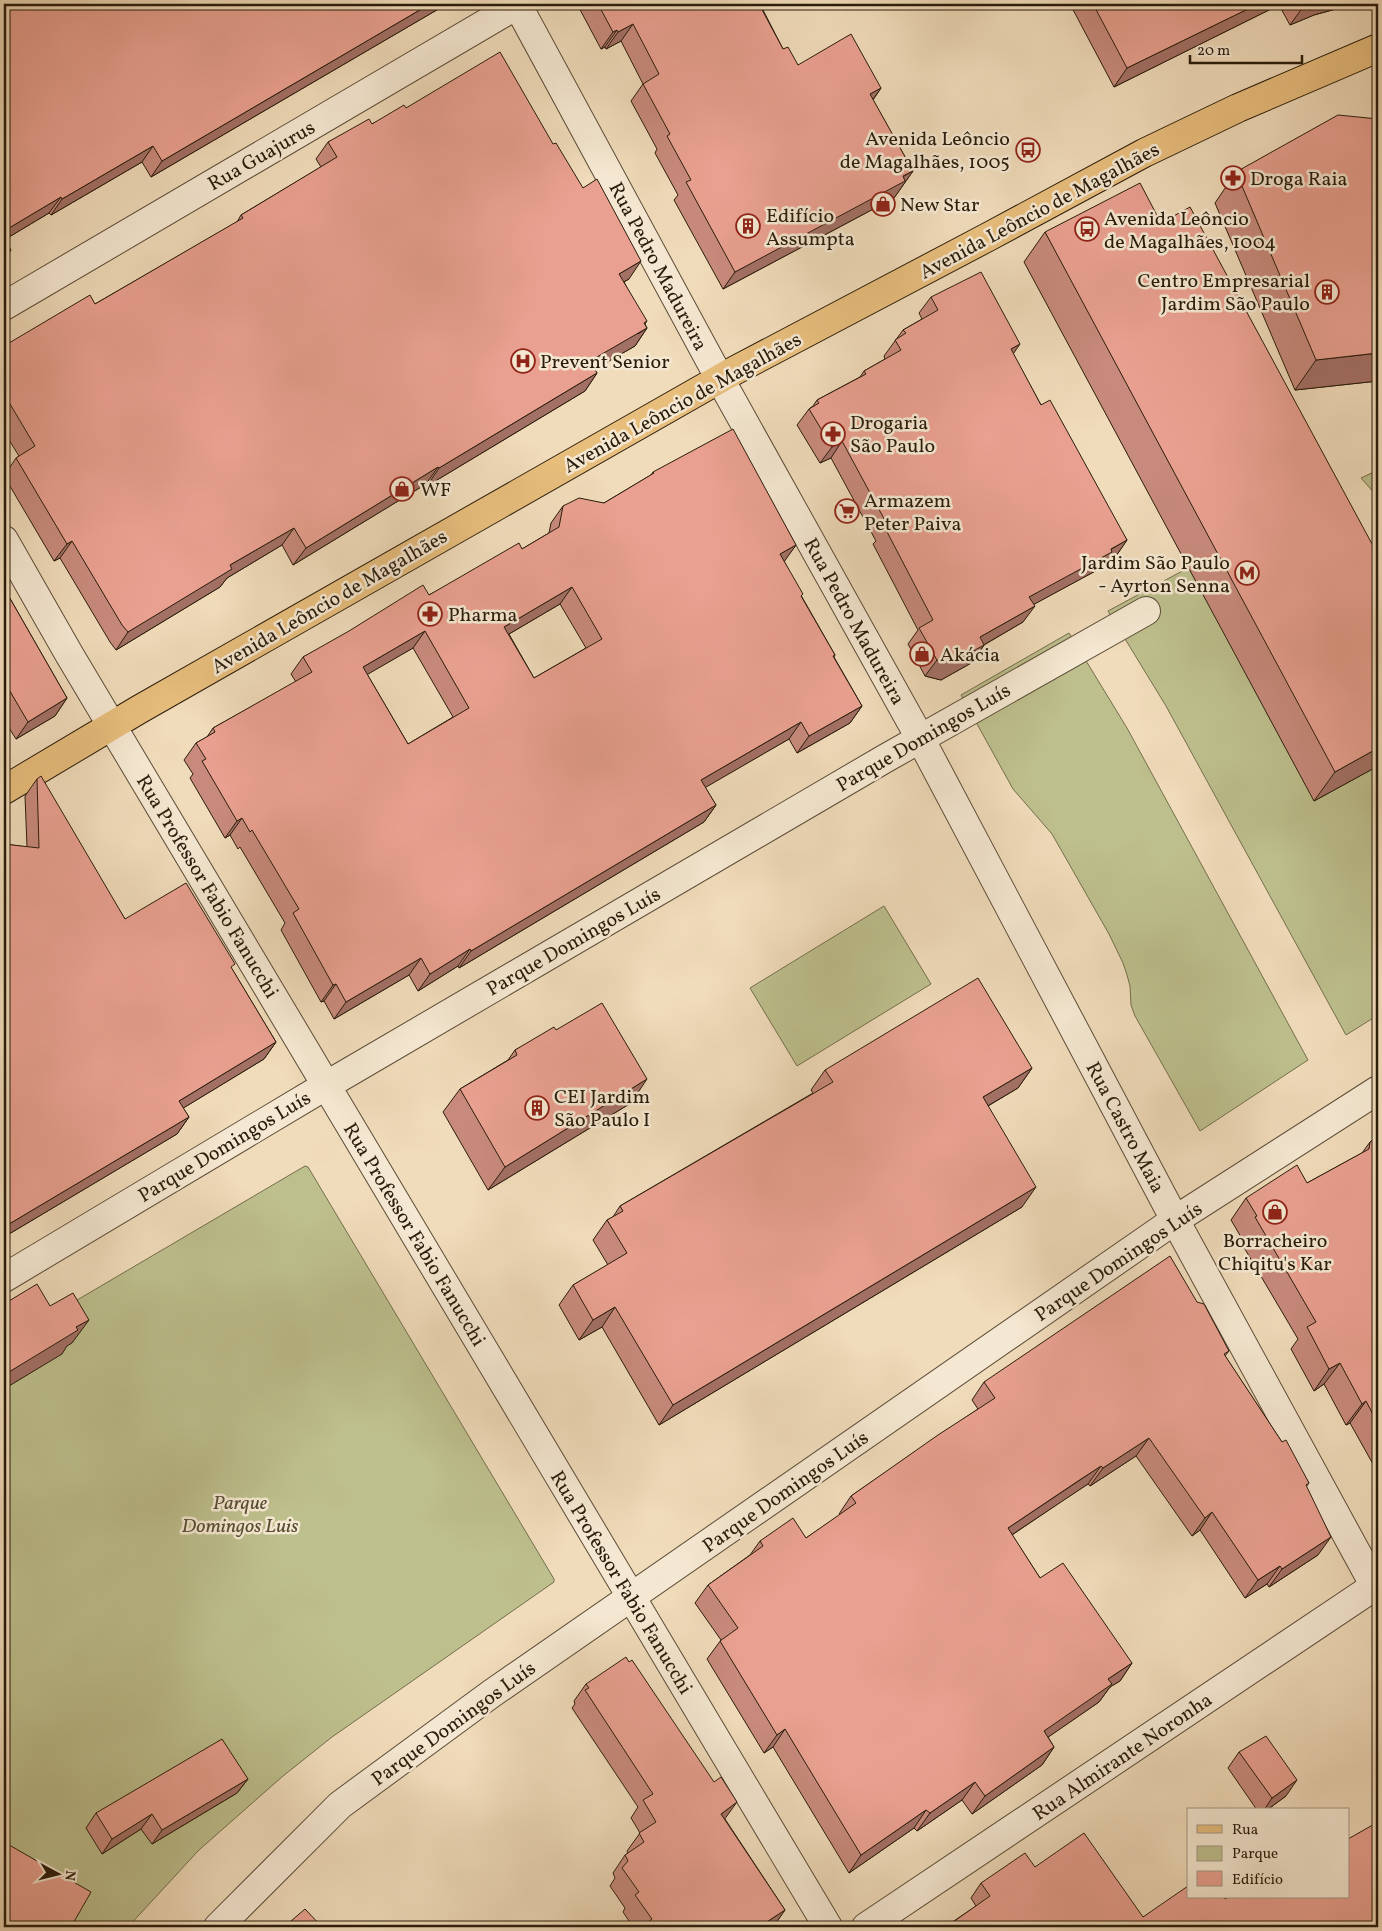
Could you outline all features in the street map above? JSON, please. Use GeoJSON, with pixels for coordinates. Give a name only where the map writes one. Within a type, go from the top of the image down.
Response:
{"type":"FeatureCollection","features":[{"type":"Feature","properties":{"kind":"main road","name":"Avenida Leôncio de Magalhães"},"geometry":{"type":"LineString","coordinates":[[4,790],[112,725],[720,379],[988,238],[1144,152],[1238,108],[1378,48]]}},
{"type":"Feature","properties":{"kind":"street","name":"Rua Guajurus"},"geometry":{"type":"LineString","coordinates":[[4,306],[517,4]]}},
{"type":"Feature","properties":{"kind":"street","name":"Rua Pedro Madureira"},"geometry":{"type":"LineString","coordinates":[[517,4],[720,379],[920,738]]}},
{"type":"Feature","properties":{"kind":"street","name":"Rua Professor Fabio Fanucchi"},"geometry":{"type":"LineString","coordinates":[[4,540],[69,654],[828,1927]]}},
{"type":"Feature","properties":{"kind":"street","name":"Parque Domingos Luís"},"geometry":{"type":"LineString","coordinates":[[4,1278],[327,1085],[920,738],[1146,612]]}},
{"type":"Feature","properties":{"kind":"street","name":"Rua Castro Maia"},"geometry":{"type":"LineString","coordinates":[[920,738],[1176,1220],[1377,1587]]}},
{"type":"Feature","properties":{"kind":"street","name":"Parque Domingos Luís"},"geometry":{"type":"LineString","coordinates":[[218,1927],[340,1805],[491,1694],[1176,1220],[1378,1090]]}},
{"type":"Feature","properties":{"kind":"street","name":"Rua Almirante Noronha"},"geometry":{"type":"LineString","coordinates":[[866,1927],[1377,1587]]}},
{"type":"Feature","properties":{"kind":"green space"},"geometry":{"type":"Polygon","coordinates":[[[1378,470],[1378,497],[1361,478],[1378,470]]]}},
{"type":"Feature","properties":{"kind":"green space"},"geometry":{"type":"Polygon","coordinates":[[[1318,498],[1378,587],[1378,1015],[1346,1035],[1166,706],[1108,611],[1318,498]]]}},
{"type":"Feature","properties":{"kind":"green space"},"geometry":{"type":"Polygon","coordinates":[[[1069,633],[1127,728],[1308,1060],[1200,1131],[1135,1016],[1131,1005],[1130,986],[1127,975],[1109,934],[1052,834],[1013,789],[961,695],[1069,633]]]}},
{"type":"Feature","properties":{"kind":"green space"},"geometry":{"type":"Polygon","coordinates":[[[884,906],[931,984],[797,1066],[750,988],[884,906]]]}},
{"type":"Feature","properties":{"kind":"green space","name":"Parque Domingos Luis"},"geometry":{"type":"Polygon","coordinates":[[[305,1166],[308,1167],[554,1579],[554,1582],[332,1737],[283,1776],[199,1850],[128,1927],[4,1927],[4,1343],[305,1166]]]}},
{"type":"Feature","properties":{"kind":"building"},"geometry":{"type":"Polygon","coordinates":[[[4,4],[430,4],[162,161],[153,146],[4,231],[4,4]]]}},
{"type":"Feature","properties":{"kind":"building"},"geometry":{"type":"Polygon","coordinates":[[[598,4],[759,4],[783,49],[788,47],[798,65],[851,34],[881,88],[870,94],[913,171],[903,176],[905,181],[735,272],[686,182],[691,180],[667,136],[670,134],[643,84],[659,74],[633,24],[618,32],[617,30],[613,32],[598,4]]]}},
{"type":"Feature","properties":{"kind":"building"},"geometry":{"type":"Polygon","coordinates":[[[1093,4],[1258,4],[1127,68],[1093,4]]]}},
{"type":"Feature","properties":{"kind":"building"},"geometry":{"type":"Polygon","coordinates":[[[500,52],[553,144],[556,143],[583,188],[597,179],[641,261],[619,274],[647,321],[644,323],[647,328],[590,361],[597,373],[306,548],[294,528],[230,565],[232,569],[128,632],[72,541],[67,544],[16,458],[35,446],[4,394],[4,346],[90,295],[95,304],[243,218],[241,215],[337,157],[328,142],[369,119],[372,124],[404,105],[406,108],[500,52]]]}},
{"type":"Feature","properties":{"kind":"building"},"geometry":{"type":"Polygon","coordinates":[[[1338,115],[1378,119],[1378,353],[1316,360],[1236,172],[1338,115]]]}},
{"type":"Feature","properties":{"kind":"building","name":"Jardim São Paulo - Ayrton Senna"},"geometry":{"type":"Polygon","coordinates":[[[1140,183],[1161,223],[1190,207],[1378,555],[1378,748],[1335,772],[1045,232],[1140,183]]]}},
{"type":"Feature","properties":{"kind":"building"},"geometry":{"type":"Polygon","coordinates":[[[4,239],[11,250],[4,255],[4,239]]]}},
{"type":"Feature","properties":{"kind":"building"},"geometry":{"type":"Polygon","coordinates":[[[981,272],[1020,344],[1011,349],[1041,405],[1050,400],[1127,540],[1111,549],[1112,552],[1029,597],[1035,606],[980,637],[984,645],[952,663],[937,660],[919,628],[933,620],[885,528],[888,526],[842,441],[832,447],[809,409],[819,403],[817,400],[866,374],[864,371],[901,350],[895,340],[906,333],[903,330],[938,310],[931,297],[981,272]]]}},
{"type":"Feature","properties":{"kind":"building"},"geometry":{"type":"Polygon","coordinates":[[[733,429],[796,545],[780,554],[803,594],[801,596],[835,655],[833,656],[862,706],[809,736],[801,722],[701,780],[716,805],[471,951],[470,949],[430,974],[421,958],[346,1002],[336,984],[333,985],[293,913],[299,909],[252,830],[250,832],[242,818],[237,821],[202,761],[206,759],[196,743],[215,732],[213,728],[312,672],[303,657],[423,585],[429,595],[519,543],[522,549],[559,527],[563,506],[579,498],[604,503],[653,472],[733,429]],[[572,587],[504,627],[534,678],[602,639],[572,587]],[[425,631],[363,667],[408,744],[469,708],[425,631]]]}},
{"type":"Feature","properties":{"kind":"building"},"geometry":{"type":"Polygon","coordinates":[[[4,588],[67,698],[28,722],[4,681],[4,588]]]}},
{"type":"Feature","properties":{"kind":"building"},"geometry":{"type":"Polygon","coordinates":[[[41,776],[125,919],[186,883],[235,964],[231,967],[276,1042],[179,1101],[189,1117],[4,1227],[4,844],[39,848],[37,779],[41,776]]]}},
{"type":"Feature","properties":{"kind":"building"},"geometry":{"type":"Polygon","coordinates":[[[978,978],[1032,1068],[983,1097],[1036,1187],[673,1405],[615,1307],[593,1320],[573,1285],[627,1253],[607,1220],[623,1211],[620,1206],[833,1082],[825,1070],[978,978]]]}},
{"type":"Feature","properties":{"kind":"building","name":"CEI Jardim São Paulo I"},"geometry":{"type":"Polygon","coordinates":[[[602,1003],[647,1079],[505,1167],[460,1089],[517,1055],[515,1050],[554,1027],[556,1030],[602,1003]]]}},
{"type":"Feature","properties":{"kind":"building"},"geometry":{"type":"Polygon","coordinates":[[[1378,1137],[1378,1424],[1366,1401],[1362,1404],[1340,1363],[1329,1369],[1307,1327],[1316,1322],[1255,1217],[1257,1216],[1246,1198],[1297,1165],[1307,1183],[1369,1149],[1370,1142],[1378,1137]]]}},
{"type":"Feature","properties":{"kind":"building"},"geometry":{"type":"Polygon","coordinates":[[[1170,1256],[1197,1302],[1204,1304],[1229,1351],[1224,1354],[1282,1442],[1286,1440],[1309,1483],[1306,1485],[1331,1537],[1282,1569],[1280,1566],[1258,1580],[1212,1512],[1205,1518],[1149,1438],[1103,1468],[1101,1466],[1008,1528],[1040,1578],[1063,1563],[1132,1663],[1108,1679],[1112,1684],[1044,1731],[1054,1747],[985,1796],[975,1782],[930,1813],[926,1810],[861,1855],[785,1729],[777,1735],[720,1641],[738,1628],[708,1585],[763,1546],[760,1541],[793,1518],[806,1538],[856,1503],[851,1496],[995,1398],[984,1382],[1170,1256]]]}},
{"type":"Feature","properties":{"kind":"building"},"geometry":{"type":"Polygon","coordinates":[[[37,1284],[50,1306],[73,1293],[89,1320],[76,1327],[78,1330],[4,1375],[4,1304],[37,1284]]]}},
{"type":"Feature","properties":{"kind":"building"},"geometry":{"type":"Polygon","coordinates":[[[626,1657],[629,1662],[632,1660],[714,1782],[721,1777],[737,1802],[721,1814],[785,1910],[759,1927],[641,1927],[652,1919],[635,1895],[639,1892],[622,1868],[628,1861],[625,1855],[644,1842],[639,1833],[656,1822],[643,1800],[653,1794],[585,1690],[589,1688],[586,1684],[626,1657]]]}},
{"type":"Feature","properties":{"kind":"building"},"geometry":{"type":"Polygon","coordinates":[[[1266,1736],[1297,1780],[1272,1798],[1239,1752],[1266,1736]]]}},
{"type":"Feature","properties":{"kind":"building"},"geometry":{"type":"Polygon","coordinates":[[[222,1739],[248,1779],[162,1830],[152,1814],[112,1839],[96,1813],[222,1739]]]}},
{"type":"Feature","properties":{"kind":"building"},"geometry":{"type":"Polygon","coordinates":[[[1378,1822],[1378,1927],[946,1927],[990,1896],[981,1883],[1025,1853],[1035,1867],[1084,1833],[1143,1917],[1187,1887],[1187,1898],[1350,1898],[1350,1838],[1378,1822]]]}},
{"type":"Feature","properties":{"kind":"building"},"geometry":{"type":"Polygon","coordinates":[[[4,1842],[91,1892],[71,1927],[4,1927],[4,1842]]]}},
{"type":"Feature","properties":{"kind":"building"},"geometry":{"type":"Polygon","coordinates":[[[305,1909],[322,1927],[284,1927],[305,1909]]]}},
{"type":"Feature","properties":{"kind":"place","name":"Avenida Leôncio de Magalhães, 1005"},"geometry":{"type":"Point","coordinates":[1028,150]}},
{"type":"Feature","properties":{"kind":"place","name":"Droga Raia"},"geometry":{"type":"Point","coordinates":[1233,178]}},
{"type":"Feature","properties":{"kind":"place","name":"New Star"},"geometry":{"type":"Point","coordinates":[883,204]}},
{"type":"Feature","properties":{"kind":"place","name":"Edifício Assumpta"},"geometry":{"type":"Point","coordinates":[748,226]}},
{"type":"Feature","properties":{"kind":"place","name":"Avenida Leôncio de Magalhães, 1004"},"geometry":{"type":"Point","coordinates":[1087,229]}},
{"type":"Feature","properties":{"kind":"place","name":"Centro Empresarial Jardim São Paulo"},"geometry":{"type":"Point","coordinates":[1327,292]}},
{"type":"Feature","properties":{"kind":"place","name":"Prevent Senior"},"geometry":{"type":"Point","coordinates":[523,361]}},
{"type":"Feature","properties":{"kind":"place","name":"Drogaria São Paulo"},"geometry":{"type":"Point","coordinates":[833,434]}},
{"type":"Feature","properties":{"kind":"place","name":"WF"},"geometry":{"type":"Point","coordinates":[402,489]}},
{"type":"Feature","properties":{"kind":"place","name":"Armazem Peter Paiva"},"geometry":{"type":"Point","coordinates":[847,511]}},
{"type":"Feature","properties":{"kind":"place","name":"Jardim São Paulo - Ayrton Senna"},"geometry":{"type":"Point","coordinates":[1247,573]}},
{"type":"Feature","properties":{"kind":"place","name":"Pharma"},"geometry":{"type":"Point","coordinates":[430,614]}},
{"type":"Feature","properties":{"kind":"place","name":"Akácia"},"geometry":{"type":"Point","coordinates":[922,654]}},
{"type":"Feature","properties":{"kind":"place","name":"CEI Jardim São Paulo I"},"geometry":{"type":"Point","coordinates":[537,1108]}},
{"type":"Feature","properties":{"kind":"place","name":"Borracheiro Chiqitu's Kar"},"geometry":{"type":"Point","coordinates":[1275,1212]}}]}
